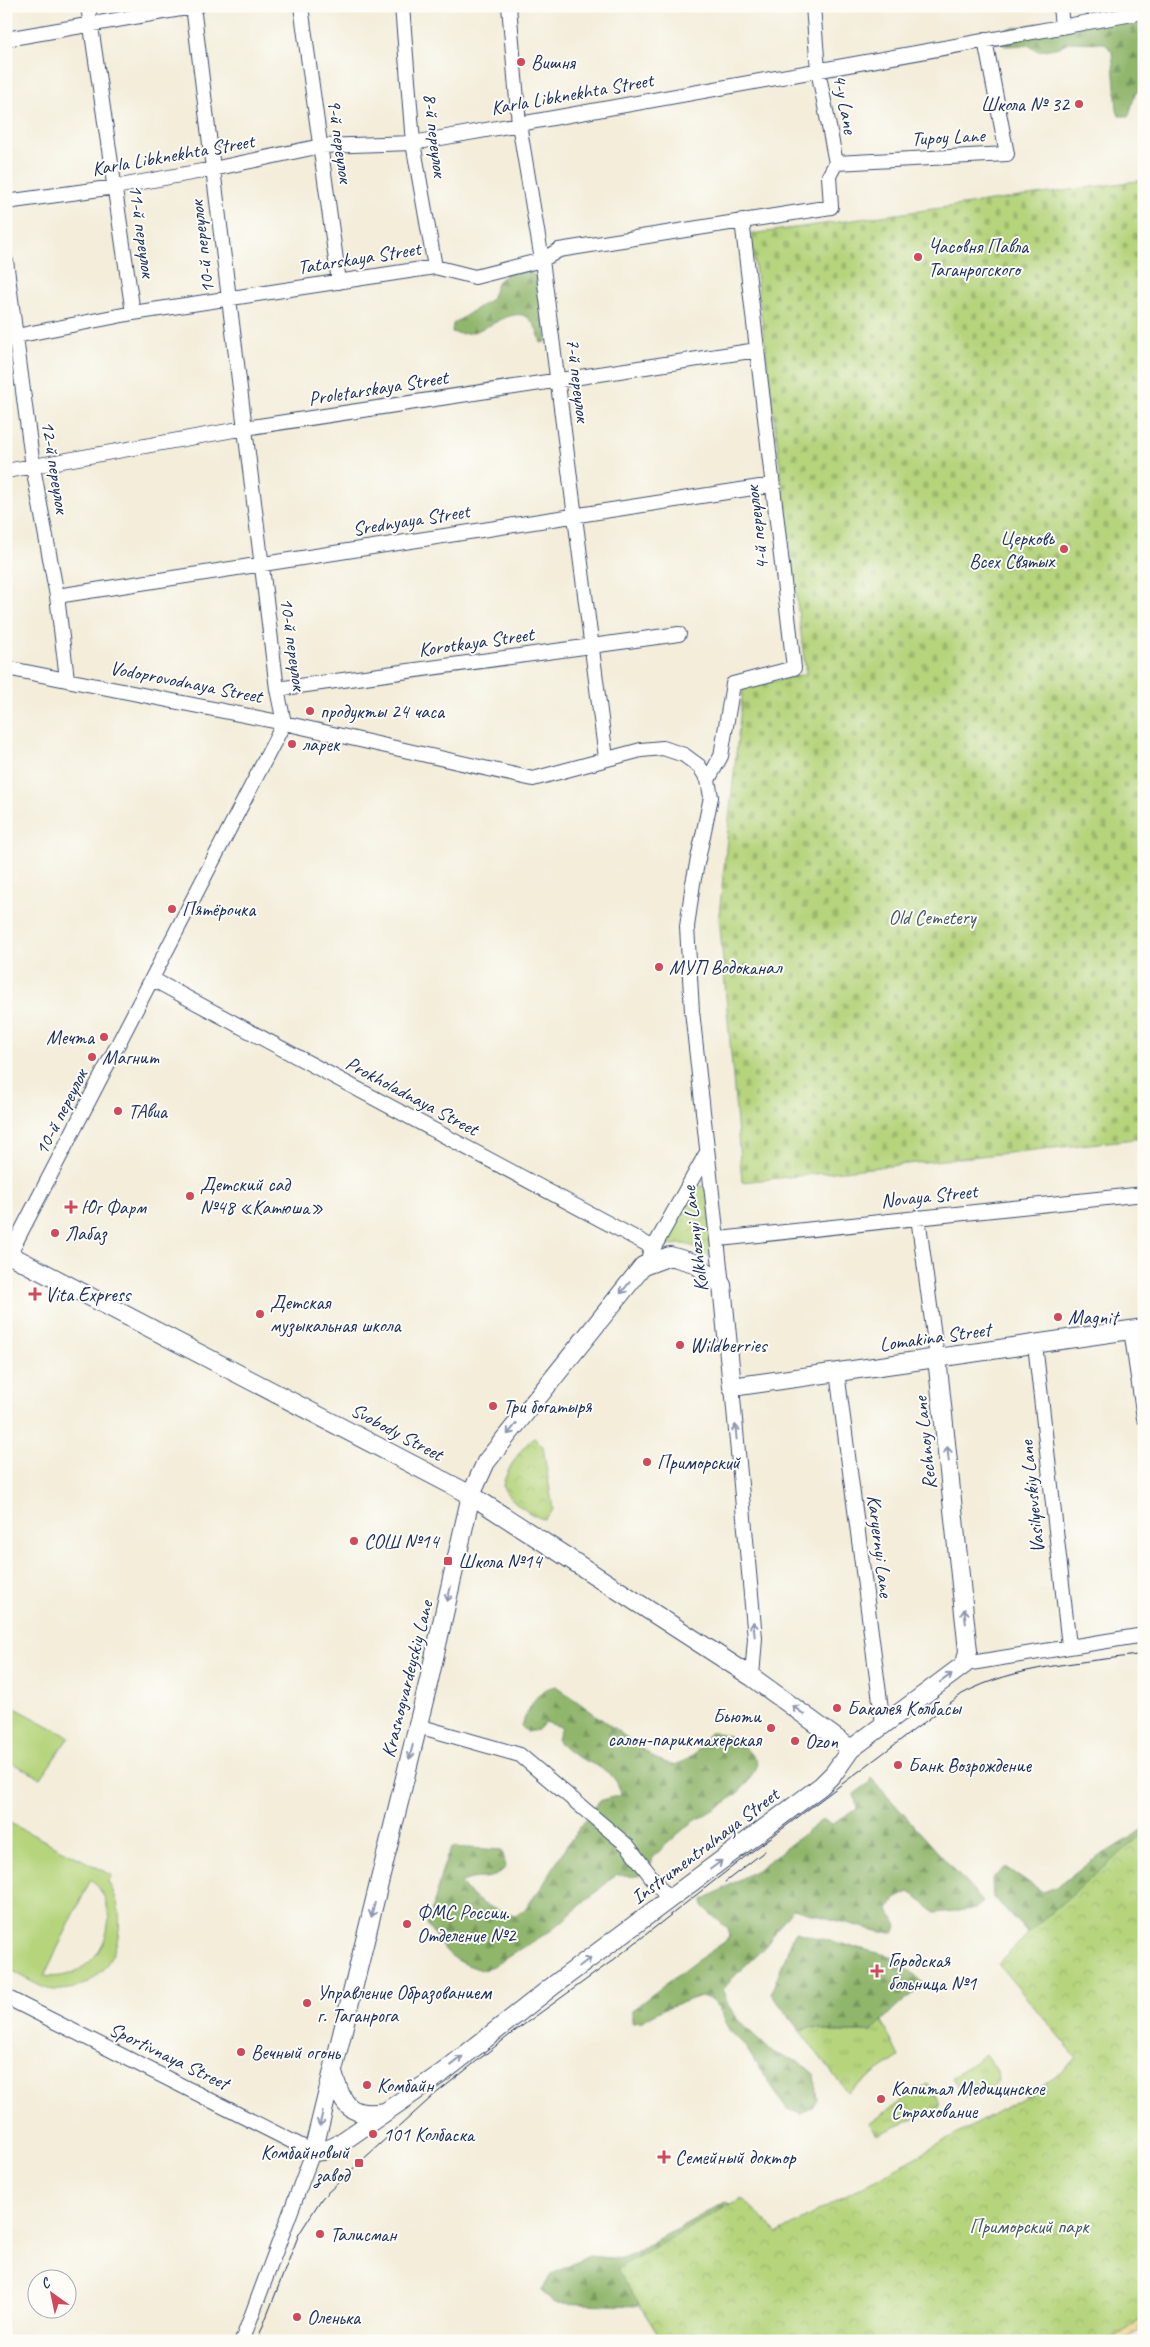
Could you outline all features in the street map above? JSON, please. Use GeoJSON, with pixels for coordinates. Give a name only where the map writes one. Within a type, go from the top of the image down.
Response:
{"type":"FeatureCollection","features":[{"type":"Feature","properties":{"kind":"main road","name":"Svobody Street"},"geometry":{"type":"LineString","coordinates":[[8,1254],[472,1496],[752,1677],[851,1749]]}},
{"type":"Feature","properties":{"kind":"main road"},"geometry":{"type":"LineString","coordinates":[[643,1266],[670,1256],[694,1264],[722,1286]]}},
{"type":"Feature","properties":{"kind":"main road","name":"Krasnogvardeyskiy Lane"},"geometry":{"type":"LineString","coordinates":[[313,2152],[418,1726],[472,1496],[486,1462],[643,1266]]}},
{"type":"Feature","properties":{"kind":"main road","name":"Kolkhoznyi Lane"},"geometry":{"type":"LineString","coordinates":[[722,1286],[732,1387]]}},
{"type":"Feature","properties":{"kind":"main road","name":"Lomakina Street"},"geometry":{"type":"LineString","coordinates":[[732,1387],[1138,1329]]}},
{"type":"Feature","properties":{"kind":"main road","name":"Rechnoy Lane"},"geometry":{"type":"LineString","coordinates":[[937,1358],[968,1651],[965,1664]]}},
{"type":"Feature","properties":{"kind":"main road","name":"Instrumentralnaya Street"},"geometry":{"type":"LineString","coordinates":[[313,2152],[323,2152],[336,2146],[442,2073],[554,1985],[820,1786],[834,1773],[851,1749],[965,1664]]}},
{"type":"Feature","properties":{"kind":"main road"},"geometry":{"type":"LineString","coordinates":[[333,2072],[338,2092],[350,2110],[366,2115],[386,2112]]}},
{"type":"Feature","properties":{"kind":"street","name":"11-й переулок"},"geometry":{"type":"LineString","coordinates":[[88,6],[133,313]]}},
{"type":"Feature","properties":{"kind":"street","name":"9-й переулок"},"geometry":{"type":"LineString","coordinates":[[301,6],[339,282]]}},
{"type":"Feature","properties":{"kind":"street","name":"8-й переулок"},"geometry":{"type":"LineString","coordinates":[[402,6],[414,143],[435,267]]}},
{"type":"Feature","properties":{"kind":"street","name":"7-й переулок"},"geometry":{"type":"LineString","coordinates":[[509,6],[519,124],[542,260],[606,758]]}},
{"type":"Feature","properties":{"kind":"street","name":"4-y Lane"},"geometry":{"type":"LineString","coordinates":[[813,6],[818,70],[836,163],[829,176],[831,206]]}},
{"type":"Feature","properties":{"kind":"street"},"geometry":{"type":"LineString","coordinates":[[1060,6],[1062,26]]}},
{"type":"Feature","properties":{"kind":"street"},"geometry":{"type":"LineString","coordinates":[[6,38],[194,7]]}},
{"type":"Feature","properties":{"kind":"street","name":"10-й переулок"},"geometry":{"type":"LineString","coordinates":[[8,1254],[284,722],[278,689],[245,428],[194,7]]}},
{"type":"Feature","properties":{"kind":"street","name":"Karla Libknekhta Street"},"geometry":{"type":"LineString","coordinates":[[6,202],[115,187],[214,169],[321,146],[414,143],[1144,12]]}},
{"type":"Feature","properties":{"kind":"street","name":"Tupoy Lane"},"geometry":{"type":"LineString","coordinates":[[836,163],[1007,154],[985,40]]}},
{"type":"Feature","properties":{"kind":"street","name":"Tatarskaya Street"},"geometry":{"type":"LineString","coordinates":[[12,337],[133,313],[435,267],[475,278],[542,260],[559,250],[831,206]]}},
{"type":"Feature","properties":{"kind":"street","name":"4-й переулок"},"geometry":{"type":"LineString","coordinates":[[708,780],[721,756],[734,684],[794,668],[742,220]]}},
{"type":"Feature","properties":{"kind":"street","name":"12-й переулок"},"geometry":{"type":"LineString","coordinates":[[6,261],[12,337],[33,467],[57,596],[67,679]]}},
{"type":"Feature","properties":{"kind":"street","name":"Proletarskaya Street"},"geometry":{"type":"LineString","coordinates":[[6,471],[245,428],[757,350]]}},
{"type":"Feature","properties":{"kind":"street","name":"Srednyaya Street"},"geometry":{"type":"LineString","coordinates":[[57,596],[772,485]]}},
{"type":"Feature","properties":{"kind":"street","name":"Korotkaya Street"},"geometry":{"type":"LineString","coordinates":[[278,689],[679,634]]}},
{"type":"Feature","properties":{"kind":"street","name":"Vodoprovodnaya Street"},"geometry":{"type":"LineString","coordinates":[[6,668],[284,722],[533,779],[606,758]]}},
{"type":"Feature","properties":{"kind":"street"},"geometry":{"type":"LineString","coordinates":[[606,758],[641,750],[663,748],[684,755],[699,766],[708,780]]}},
{"type":"Feature","properties":{"kind":"street","name":"Kolkhoznyi Lane"},"geometry":{"type":"LineString","coordinates":[[708,780],[712,797],[693,884],[687,926],[692,1011],[706,1154],[719,1239],[722,1286]]}},
{"type":"Feature","properties":{"kind":"street","name":"Prokholadnaya Street"},"geometry":{"type":"LineString","coordinates":[[152,979],[654,1248]]}},
{"type":"Feature","properties":{"kind":"street","name":"Krasnogvardeyskiy Lane"},"geometry":{"type":"LineString","coordinates":[[643,1266],[706,1154]]}},
{"type":"Feature","properties":{"kind":"street","name":"Novaya Street"},"geometry":{"type":"LineString","coordinates":[[719,1239],[1144,1194]]}},
{"type":"Feature","properties":{"kind":"street","name":"Rechnoy Lane"},"geometry":{"type":"LineString","coordinates":[[918,1217],[937,1358]]}},
{"type":"Feature","properties":{"kind":"street"},"geometry":{"type":"LineString","coordinates":[[1138,1329],[1144,1418]]}},
{"type":"Feature","properties":{"kind":"street","name":"Vasilyevskiy Lane"},"geometry":{"type":"LineString","coordinates":[[1035,1344],[1069,1646]]}},
{"type":"Feature","properties":{"kind":"street","name":"Karyernyi Lane"},"geometry":{"type":"LineString","coordinates":[[837,1372],[883,1724]]}},
{"type":"Feature","properties":{"kind":"street","name":"Kolkhoznyi Lane"},"geometry":{"type":"LineString","coordinates":[[732,1387],[755,1638],[752,1677]]}},
{"type":"Feature","properties":{"kind":"street","name":"Instrumentralnaya Street"},"geometry":{"type":"LineString","coordinates":[[965,1664],[1144,1635]]}},
{"type":"Feature","properties":{"kind":"street"},"geometry":{"type":"LineString","coordinates":[[418,1726],[520,1755],[628,1846],[669,1900]]}},
{"type":"Feature","properties":{"kind":"street","name":"Sportivnaya Street"},"geometry":{"type":"LineString","coordinates":[[6,1997],[313,2152]]}},
{"type":"Feature","properties":{"kind":"street"},"geometry":{"type":"LineString","coordinates":[[242,2341],[313,2152]]}},
{"type":"Feature","properties":{"kind":"green space"},"geometry":{"type":"Polygon","coordinates":[[[1144,6],[1144,81],[1142,81],[1142,88],[1135,94],[1129,116],[1119,116],[1117,110],[1112,52],[1105,43],[1069,42],[1060,47],[1038,51],[1028,45],[1006,46],[1000,43],[1002,30],[1144,6]]]}},
{"type":"Feature","properties":{"kind":"green space","name":"Old Cemetery"},"geometry":{"type":"Polygon","coordinates":[[[1144,180],[1144,1138],[742,1182],[719,915],[743,688],[806,674],[751,234],[1144,180]]]}},
{"type":"Feature","properties":{"kind":"green space"},"geometry":{"type":"Polygon","coordinates":[[[522,270],[537,276],[547,341],[541,343],[534,325],[525,316],[515,315],[465,334],[452,332],[453,324],[491,299],[498,281],[507,273],[522,270]]]}},
{"type":"Feature","properties":{"kind":"green space"},"geometry":{"type":"Polygon","coordinates":[[[702,1186],[708,1191],[714,1256],[711,1257],[684,1244],[664,1247],[663,1243],[681,1211],[697,1189],[702,1186]]]}},
{"type":"Feature","properties":{"kind":"green space"},"geometry":{"type":"Polygon","coordinates":[[[534,1438],[543,1446],[553,1510],[544,1519],[520,1507],[503,1487],[506,1475],[514,1460],[534,1438]]]}},
{"type":"Feature","properties":{"kind":"green space"},"geometry":{"type":"Polygon","coordinates":[[[556,1686],[656,1759],[675,1766],[694,1755],[710,1733],[718,1733],[737,1741],[757,1762],[746,1785],[728,1801],[681,1831],[653,1857],[649,1869],[641,1875],[630,1877],[617,1874],[552,1930],[485,1971],[450,1955],[427,1924],[447,1856],[452,1847],[502,1850],[506,1867],[500,1872],[494,1876],[467,1880],[461,1883],[466,1890],[485,1905],[516,1915],[524,1910],[543,1885],[565,1848],[599,1801],[621,1795],[611,1775],[564,1748],[557,1739],[561,1727],[545,1722],[538,1730],[527,1732],[521,1726],[538,1695],[556,1686]]]}},
{"type":"Feature","properties":{"kind":"green space"},"geometry":{"type":"Polygon","coordinates":[[[6,1703],[69,1737],[41,1778],[6,1760],[6,1703]]]}},
{"type":"Feature","properties":{"kind":"green space"},"geometry":{"type":"Polygon","coordinates":[[[871,1778],[983,1902],[975,1909],[934,1913],[924,1902],[909,1892],[895,1899],[889,1910],[897,1926],[895,1932],[881,1932],[793,1909],[767,1944],[728,1984],[723,1990],[728,2005],[737,2019],[773,2053],[800,2062],[814,2074],[817,2099],[812,2107],[801,2114],[787,2109],[744,2045],[729,2030],[722,2013],[712,2000],[701,1996],[663,2009],[642,2021],[632,2022],[632,2010],[730,1936],[728,1929],[703,1907],[703,1900],[760,1868],[823,1819],[831,1825],[857,1809],[854,1794],[869,1783],[871,1778]]]}},
{"type":"Feature","properties":{"kind":"green space"},"geometry":{"type":"Polygon","coordinates":[[[6,1821],[112,1875],[108,1882],[116,1899],[119,1917],[118,1936],[113,1953],[104,1968],[90,1980],[74,1988],[49,1989],[6,1967],[6,1821]],[[91,1879],[44,1976],[63,1976],[79,1969],[93,1959],[102,1944],[108,1928],[108,1911],[103,1894],[91,1879]]]}},
{"type":"Feature","properties":{"kind":"green space"},"geometry":{"type":"Polygon","coordinates":[[[1144,1829],[1144,2084],[1047,1954],[993,1896],[992,1879],[1006,1867],[1043,1892],[1059,1886],[1090,1862],[1144,1829]]]}},
{"type":"Feature","properties":{"kind":"green space","name":"Приморский парк"},"geometry":{"type":"Polygon","coordinates":[[[1144,1833],[1144,2316],[1110,2341],[662,2341],[617,2269],[742,2198],[778,2233],[1039,2089],[1077,2058],[998,1964],[1041,1921],[1144,1833]]]}},
{"type":"Feature","properties":{"kind":"green space"},"geometry":{"type":"Polygon","coordinates":[[[795,1932],[894,1957],[925,1985],[897,2006],[871,2032],[832,2032],[811,2027],[799,2030],[771,1993],[795,1932]]]}},
{"type":"Feature","properties":{"kind":"green space"},"geometry":{"type":"Polygon","coordinates":[[[882,2021],[899,2057],[847,2092],[799,2030],[811,2027],[832,2032],[871,2032],[882,2021]]]}},
{"type":"Feature","properties":{"kind":"green space"},"geometry":{"type":"Polygon","coordinates":[[[985,2054],[997,2071],[998,2081],[994,2085],[966,2097],[952,2078],[985,2054]]]}},
{"type":"Feature","properties":{"kind":"green space"},"geometry":{"type":"Polygon","coordinates":[[[927,2083],[938,2098],[939,2108],[877,2135],[869,2124],[927,2083]]]}},
{"type":"Feature","properties":{"kind":"green space"},"geometry":{"type":"Polygon","coordinates":[[[725,2202],[742,2207],[671,2287],[638,2306],[555,2303],[541,2291],[552,2274],[589,2256],[623,2259],[725,2202]]]}},
{"type":"Feature","properties":{"kind":"sand"},"geometry":{"type":"Polygon","coordinates":[[[1144,2316],[1144,2328],[1121,2341],[1110,2341],[1144,2316]]]}},
{"type":"Feature","properties":{"kind":"tram line"},"geometry":{"type":"LineString","coordinates":[[257,2341],[299,2234],[322,2198],[434,2095],[511,2034],[612,1961],[746,1856],[962,1694],[983,1684],[1027,1671],[1050,1666],[1144,1654]]}},
{"type":"Feature","properties":{"kind":"tram line"},"geometry":{"type":"LineString","coordinates":[[725,1882],[765,1851]]}},
{"type":"Feature","properties":{"kind":"place","name":"Вишня"},"geometry":{"type":"Point","coordinates":[521,62]}},
{"type":"Feature","properties":{"kind":"place","name":"Школа № 32"},"geometry":{"type":"Point","coordinates":[1079,104]}},
{"type":"Feature","properties":{"kind":"place","name":"Часовня Павла Таганрогского"},"geometry":{"type":"Point","coordinates":[918,257]}},
{"type":"Feature","properties":{"kind":"place","name":"Церковь Всех Святых"},"geometry":{"type":"Point","coordinates":[1064,549]}},
{"type":"Feature","properties":{"kind":"place","name":"продукты 24 часа"},"geometry":{"type":"Point","coordinates":[310,711]}},
{"type":"Feature","properties":{"kind":"place","name":"ларек"},"geometry":{"type":"Point","coordinates":[292,744]}},
{"type":"Feature","properties":{"kind":"place","name":"Пятёрочка"},"geometry":{"type":"Point","coordinates":[172,909]}},
{"type":"Feature","properties":{"kind":"place","name":"МУП Водоканал"},"geometry":{"type":"Point","coordinates":[659,967]}},
{"type":"Feature","properties":{"kind":"place","name":"Мечта"},"geometry":{"type":"Point","coordinates":[104,1037]}},
{"type":"Feature","properties":{"kind":"place","name":"Магнит"},"geometry":{"type":"Point","coordinates":[92,1057]}},
{"type":"Feature","properties":{"kind":"place","name":"ТАвиа"},"geometry":{"type":"Point","coordinates":[118,1111]}},
{"type":"Feature","properties":{"kind":"place","name":"Детский сад №48 «Катюша»"},"geometry":{"type":"Point","coordinates":[190,1196]}},
{"type":"Feature","properties":{"kind":"place","name":"Юг Фарм"},"geometry":{"type":"Point","coordinates":[71,1207]}},
{"type":"Feature","properties":{"kind":"place","name":"Лабаз"},"geometry":{"type":"Point","coordinates":[55,1233]}},
{"type":"Feature","properties":{"kind":"place","name":"Vita Express"},"geometry":{"type":"Point","coordinates":[35,1294]}},
{"type":"Feature","properties":{"kind":"place","name":"Детская музыкальная школа"},"geometry":{"type":"Point","coordinates":[260,1314]}},
{"type":"Feature","properties":{"kind":"place","name":"Magnit"},"geometry":{"type":"Point","coordinates":[1058,1317]}},
{"type":"Feature","properties":{"kind":"place","name":"Wildberries"},"geometry":{"type":"Point","coordinates":[680,1345]}},
{"type":"Feature","properties":{"kind":"place","name":"Три богатыря"},"geometry":{"type":"Point","coordinates":[493,1406]}},
{"type":"Feature","properties":{"kind":"place","name":"Приморский"},"geometry":{"type":"Point","coordinates":[647,1462]}},
{"type":"Feature","properties":{"kind":"place","name":"СОШ №14"},"geometry":{"type":"Point","coordinates":[354,1541]}},
{"type":"Feature","properties":{"kind":"place","name":"Школа №14"},"geometry":{"type":"Point","coordinates":[448,1561]}},
{"type":"Feature","properties":{"kind":"place","name":"Бакалея Колбасы"},"geometry":{"type":"Point","coordinates":[837,1708]}},
{"type":"Feature","properties":{"kind":"place","name":"Бьюти салон-парикмахерская"},"geometry":{"type":"Point","coordinates":[771,1728]}},
{"type":"Feature","properties":{"kind":"place","name":"Ozon"},"geometry":{"type":"Point","coordinates":[795,1741]}},
{"type":"Feature","properties":{"kind":"place","name":"Банк Возрождение"},"geometry":{"type":"Point","coordinates":[898,1765]}},
{"type":"Feature","properties":{"kind":"place","name":"ФМС России. Отделение №2"},"geometry":{"type":"Point","coordinates":[407,1924]}},
{"type":"Feature","properties":{"kind":"place","name":"Городская больница №1"},"geometry":{"type":"Point","coordinates":[877,1971]}},
{"type":"Feature","properties":{"kind":"place","name":"Управление Образованием г. Таганрога"},"geometry":{"type":"Point","coordinates":[307,2003]}},
{"type":"Feature","properties":{"kind":"place","name":"Вечный огонь"},"geometry":{"type":"Point","coordinates":[241,2052]}},
{"type":"Feature","properties":{"kind":"place","name":"Комбайн"},"geometry":{"type":"Point","coordinates":[367,2085]}},
{"type":"Feature","properties":{"kind":"place","name":"Капитал Медицинское Страхование"},"geometry":{"type":"Point","coordinates":[881,2099]}},
{"type":"Feature","properties":{"kind":"place","name":"101 Колбаска"},"geometry":{"type":"Point","coordinates":[373,2134]}},
{"type":"Feature","properties":{"kind":"place","name":"Семейный доктор"},"geometry":{"type":"Point","coordinates":[664,2157]}},
{"type":"Feature","properties":{"kind":"place","name":"Комбайновый завод"},"geometry":{"type":"Point","coordinates":[359,2163]}},
{"type":"Feature","properties":{"kind":"place","name":"Талисман"},"geometry":{"type":"Point","coordinates":[320,2234]}},
{"type":"Feature","properties":{"kind":"place","name":"Оленька"},"geometry":{"type":"Point","coordinates":[297,2317]}}]}
